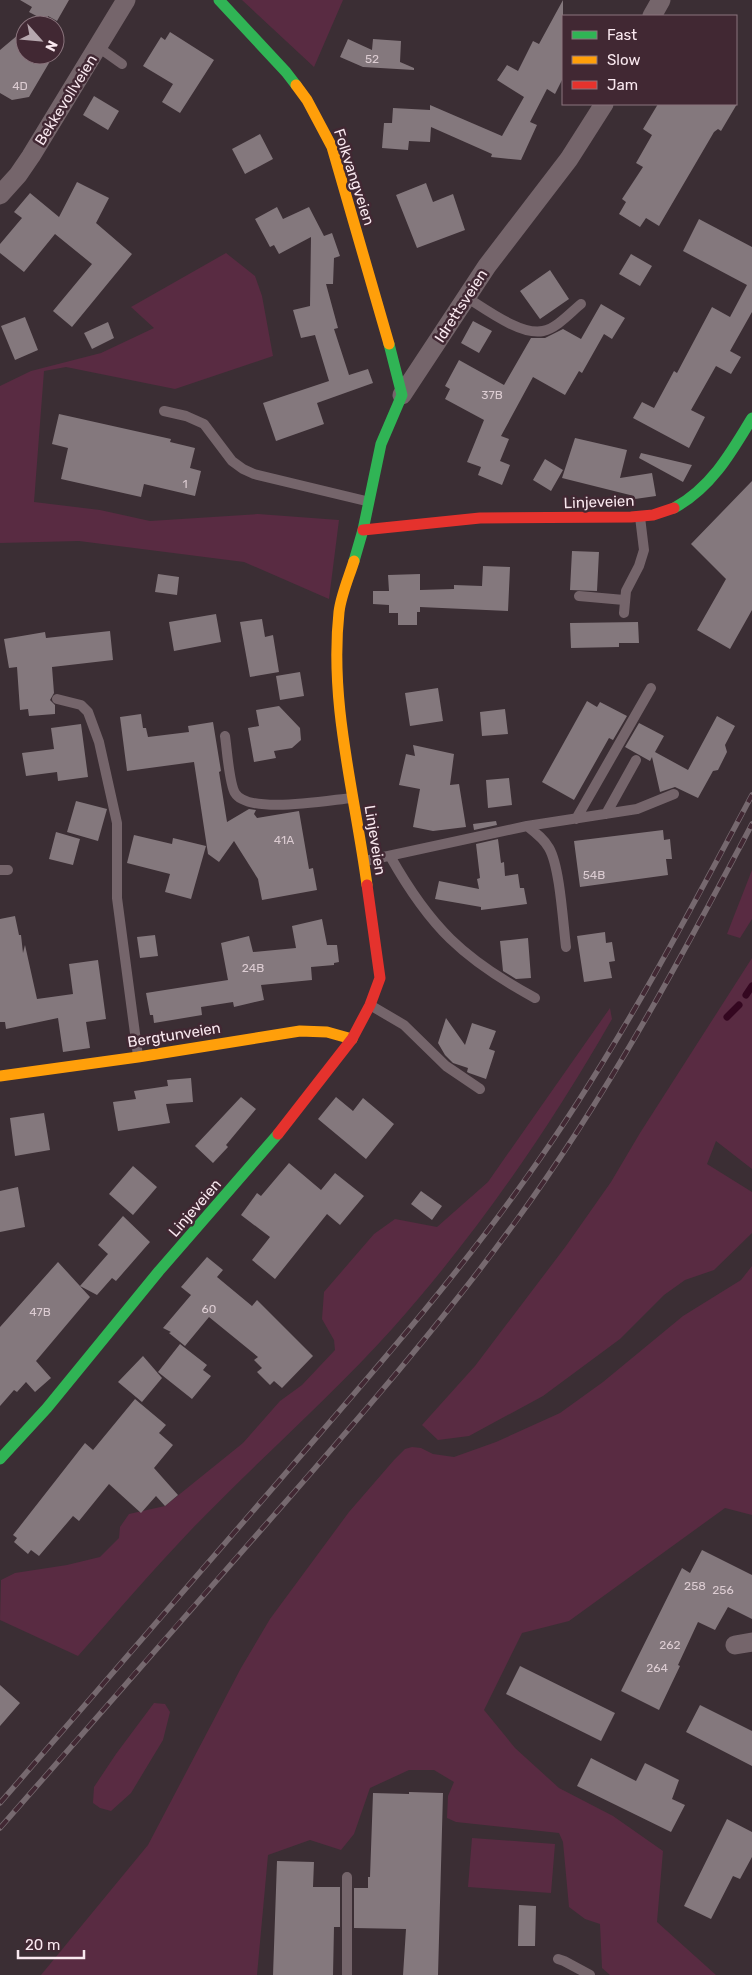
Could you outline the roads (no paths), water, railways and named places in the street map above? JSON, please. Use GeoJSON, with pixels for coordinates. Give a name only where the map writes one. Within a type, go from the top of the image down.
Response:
{"type":"FeatureCollection","features":[{"type":"Feature","properties":{"kind":"street","name":"Bekkevollveien"},"geometry":{"type":"LineString","coordinates":[[0,195],[18,175],[31,156],[126,0]]}},
{"type":"Feature","properties":{"kind":"street","name":"Folkvangveien"},"geometry":{"type":"LineString","coordinates":[[219,0],[286,72],[307,100],[332,147],[380,311],[402,395]]}},
{"type":"Feature","properties":{"kind":"street"},"geometry":{"type":"LineString","coordinates":[[653,15],[661,0]]}},
{"type":"Feature","properties":{"kind":"street","name":"Idrettsveien"},"geometry":{"type":"LineString","coordinates":[[363,530],[367,502],[381,444],[402,395],[466,297],[520,221],[569,159],[603,105]]}},
{"type":"Feature","properties":{"kind":"street","name":"Linjeveien"},"geometry":{"type":"LineString","coordinates":[[0,1459],[47,1408],[159,1271],[276,1137],[352,1040],[370,1005],[380,978],[364,862],[339,714],[336,663],[339,610],[363,530],[479,518],[563,519],[640,516],[661,513],[682,504],[700,491],[715,475],[731,453],[752,418]]}},
{"type":"Feature","properties":{"kind":"street","name":"Bergtunveien"},"geometry":{"type":"LineString","coordinates":[[0,1076],[138,1057],[300,1031],[323,1030],[335,1032],[352,1040]]}},
{"type":"Feature","properties":{"kind":"lane"},"geometry":{"type":"LineString","coordinates":[[98,47],[122,64]]}},
{"type":"Feature","properties":{"kind":"lane"},"geometry":{"type":"LineString","coordinates":[[466,297],[507,322],[534,332],[543,331],[551,327],[581,304]]}},
{"type":"Feature","properties":{"kind":"lane"},"geometry":{"type":"LineString","coordinates":[[164,411],[186,416],[204,424],[232,461],[254,474],[367,502]]}},
{"type":"Feature","properties":{"kind":"lane"},"geometry":{"type":"LineString","coordinates":[[624,613],[626,591],[639,566],[644,550],[640,516]]}},
{"type":"Feature","properties":{"kind":"lane"},"geometry":{"type":"LineString","coordinates":[[579,596],[624,600]]}},
{"type":"Feature","properties":{"kind":"lane"},"geometry":{"type":"LineString","coordinates":[[576,819],[651,688]]}},
{"type":"Feature","properties":{"kind":"lane"},"geometry":{"type":"LineString","coordinates":[[57,699],[81,705],[88,712],[101,751],[117,823],[117,898],[138,1057]]}},
{"type":"Feature","properties":{"kind":"lane"},"geometry":{"type":"LineString","coordinates":[[225,736],[234,790],[241,799],[266,805],[354,798]]}},
{"type":"Feature","properties":{"kind":"lane"},"geometry":{"type":"LineString","coordinates":[[606,814],[636,760]]}},
{"type":"Feature","properties":{"kind":"lane"},"geometry":{"type":"LineString","coordinates":[[364,862],[528,826],[637,810],[674,794]]}},
{"type":"Feature","properties":{"kind":"lane"},"geometry":{"type":"LineString","coordinates":[[528,826],[550,848],[555,863],[566,946]]}},
{"type":"Feature","properties":{"kind":"lane"},"geometry":{"type":"LineString","coordinates":[[390,856],[420,904],[449,940],[497,977],[535,998]]}},
{"type":"Feature","properties":{"kind":"lane"},"geometry":{"type":"LineString","coordinates":[[370,1005],[404,1025],[446,1066],[480,1089]]}},
{"type":"Feature","properties":{"kind":"lane"},"geometry":{"type":"LineString","coordinates":[[347,1877],[347,1975]]}},
{"type":"Feature","properties":{"kind":"lane"},"geometry":{"type":"LineString","coordinates":[[558,1959],[590,1975]]}},
{"type":"Feature","properties":{"kind":"waterway"},"geometry":{"type":"LineString","coordinates":[[746,995],[752,986]]}},
{"type":"Feature","properties":{"kind":"waterway"},"geometry":{"type":"LineString","coordinates":[[727,1017],[739,1005]]}},
{"type":"Feature","properties":{"kind":"railway"},"geometry":{"type":"LineString","coordinates":[[0,1803],[382,1361],[500,1215],[558,1132],[618,1038],[673,942],[752,795]]}},
{"type":"Feature","properties":{"kind":"railway"},"geometry":{"type":"LineString","coordinates":[[0,1828],[368,1406],[488,1259],[549,1174],[612,1076],[698,926],[752,824]]}}]}
